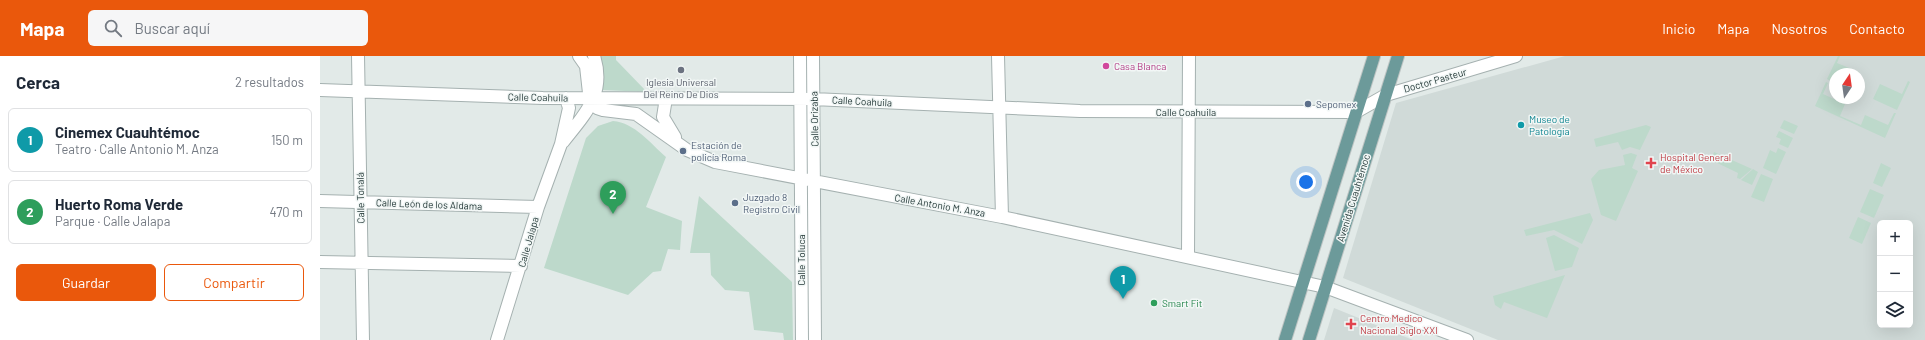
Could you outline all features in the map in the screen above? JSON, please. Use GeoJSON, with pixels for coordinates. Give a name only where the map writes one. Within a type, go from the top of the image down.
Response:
{"type":"FeatureCollection","features":[{"type":"Feature","properties":{"kind":"main road"},"geometry":{"type":"LineString","coordinates":[[1285,340],[1374,56]]}},
{"type":"Feature","properties":{"kind":"main road","name":"Avenida Cuauhtémoc"},"geometry":{"type":"LineString","coordinates":[[1309,340],[1398,56]]}},
{"type":"Feature","properties":{"kind":"street","name":"Calle Tonalá"},"geometry":{"type":"LineString","coordinates":[[358,56],[362,340]]}},
{"type":"Feature","properties":{"kind":"street"},"geometry":{"type":"LineString","coordinates":[[579,56],[586,66],[589,93],[594,98]]}},
{"type":"Feature","properties":{"kind":"street","name":"Calle Jalapa"},"geometry":{"type":"LineString","coordinates":[[561,144],[581,120],[597,92],[599,81],[594,56]]}},
{"type":"Feature","properties":{"kind":"street","name":"Calle Orizaba"},"geometry":{"type":"LineString","coordinates":[[800,56],[801,180]]}},
{"type":"Feature","properties":{"kind":"street","name":"Calle Orizaba"},"geometry":{"type":"LineString","coordinates":[[813,56],[815,182]]}},
{"type":"Feature","properties":{"kind":"street"},"geometry":{"type":"LineString","coordinates":[[998,56],[998,108],[1002,217]]}},
{"type":"Feature","properties":{"kind":"street"},"geometry":{"type":"LineString","coordinates":[[1188,256],[1189,56]]}},
{"type":"Feature","properties":{"kind":"street","name":"Doctor Pasteur"},"geometry":{"type":"LineString","coordinates":[[1356,112],[1386,94],[1516,56]]}},
{"type":"Feature","properties":{"kind":"street","name":"Calle Coahuila"},"geometry":{"type":"LineString","coordinates":[[320,90],[566,98],[813,99],[1080,111],[1356,112]]}},
{"type":"Feature","properties":{"kind":"street","name":"Calle Jalapa"},"geometry":{"type":"LineString","coordinates":[[497,340],[538,207],[561,144],[569,108],[566,98]]}},
{"type":"Feature","properties":{"kind":"street","name":"Calle Antonio M. Anza"},"geometry":{"type":"LineString","coordinates":[[594,98],[597,108],[636,114],[692,153],[716,162],[801,180],[1002,217],[1304,282],[1325,287],[1467,340]]}},
{"type":"Feature","properties":{"kind":"street"},"geometry":{"type":"LineString","coordinates":[[666,98],[663,117],[679,143]]}},
{"type":"Feature","properties":{"kind":"street","name":"Calle Toluca"},"geometry":{"type":"LineString","coordinates":[[801,180],[802,340]]}},
{"type":"Feature","properties":{"kind":"street","name":"Calle Toluca"},"geometry":{"type":"LineString","coordinates":[[815,182],[815,340]]}},
{"type":"Feature","properties":{"kind":"street","name":"Calle León de los Aldama"},"geometry":{"type":"LineString","coordinates":[[320,201],[538,207]]}},
{"type":"Feature","properties":{"kind":"street"},"geometry":{"type":"LineString","coordinates":[[320,262],[521,266]]}},
{"type":"Feature","properties":{"kind":"shaded area","name":"Hospital General de México"},"geometry":{"type":"Polygon","coordinates":[[[1565,56],[1925,56],[1925,340],[1498,340],[1343,278],[1396,103],[1565,56]]]}},
{"type":"Feature","properties":{"kind":"shaded area","name":"Centro Medico Nacional Siglo XXI"},"geometry":{"type":"Polygon","coordinates":[[[1334,308],[1413,340],[1324,340],[1334,308]]]}},
{"type":"Feature","properties":{"kind":"green space"},"geometry":{"type":"Polygon","coordinates":[[[599,56],[616,56],[616,60],[647,92],[603,90],[599,56]]]}},
{"type":"Feature","properties":{"kind":"green space"},"geometry":{"type":"Polygon","coordinates":[[[1838,56],[1840,56],[1837,63],[1849,68],[1832,68],[1838,56]]]}},
{"type":"Feature","properties":{"kind":"green space"},"geometry":{"type":"Polygon","coordinates":[[[1908,81],[1910,82],[1897,110],[1873,99],[1880,84],[1902,94],[1908,81]]]}},
{"type":"Feature","properties":{"kind":"green space"},"geometry":{"type":"Polygon","coordinates":[[[1826,82],[1828,83],[1823,94],[1829,97],[1829,104],[1845,104],[1840,116],[1861,125],[1865,115],[1888,125],[1894,113],[1896,113],[1885,138],[1815,106],[1826,82]]]}},
{"type":"Feature","properties":{"kind":"green space"},"geometry":{"type":"Polygon","coordinates":[[[1784,120],[1798,126],[1794,134],[1780,128],[1784,120]]]}},
{"type":"Feature","properties":{"kind":"green space"},"geometry":{"type":"Polygon","coordinates":[[[613,121],[628,126],[642,134],[666,157],[646,207],[682,221],[680,250],[668,249],[661,271],[653,272],[628,295],[544,268],[586,138],[598,126],[613,121]]]}},
{"type":"Feature","properties":{"kind":"green space"},"geometry":{"type":"Polygon","coordinates":[[[1646,125],[1651,127],[1640,150],[1630,147],[1622,150],[1618,142],[1596,147],[1594,139],[1646,125]]]}},
{"type":"Feature","properties":{"kind":"green space"},"geometry":{"type":"Polygon","coordinates":[[[1779,131],[1793,138],[1788,148],[1779,144],[1781,139],[1776,137],[1779,131]]]}},
{"type":"Feature","properties":{"kind":"green space"},"geometry":{"type":"Polygon","coordinates":[[[1778,148],[1786,152],[1776,174],[1763,168],[1770,150],[1776,153],[1778,148]]]}},
{"type":"Feature","properties":{"kind":"green space"},"geometry":{"type":"Polygon","coordinates":[[[1714,152],[1752,169],[1740,179],[1737,178],[1738,173],[1711,160],[1714,152]]]}},
{"type":"Feature","properties":{"kind":"green space"},"geometry":{"type":"Polygon","coordinates":[[[1631,153],[1637,155],[1632,168],[1638,171],[1616,221],[1601,215],[1591,179],[1599,170],[1625,165],[1623,155],[1631,153]]]}},
{"type":"Feature","properties":{"kind":"green space"},"geometry":{"type":"Polygon","coordinates":[[[1881,163],[1891,168],[1882,187],[1873,183],[1881,163]]]}},
{"type":"Feature","properties":{"kind":"green space"},"geometry":{"type":"Polygon","coordinates":[[[1753,169],[1758,172],[1752,185],[1741,180],[1753,169]]]}},
{"type":"Feature","properties":{"kind":"green space"},"geometry":{"type":"Polygon","coordinates":[[[1761,174],[1773,179],[1764,202],[1751,197],[1761,174]]]}},
{"type":"Feature","properties":{"kind":"green space"},"geometry":{"type":"Polygon","coordinates":[[[1870,189],[1884,195],[1874,218],[1860,212],[1870,189]]]}},
{"type":"Feature","properties":{"kind":"green space"},"geometry":{"type":"Polygon","coordinates":[[[699,196],[792,282],[793,340],[784,340],[783,333],[754,330],[749,292],[725,290],[711,275],[710,253],[690,253],[699,196]]]}},
{"type":"Feature","properties":{"kind":"green space"},"geometry":{"type":"Polygon","coordinates":[[[1590,213],[1593,220],[1582,244],[1554,230],[1526,236],[1524,230],[1590,213]]]}},
{"type":"Feature","properties":{"kind":"green space"},"geometry":{"type":"Polygon","coordinates":[[[1858,217],[1871,223],[1862,244],[1849,238],[1858,217]]]}},
{"type":"Feature","properties":{"kind":"green space"},"geometry":{"type":"Polygon","coordinates":[[[1554,235],[1579,248],[1572,267],[1555,271],[1546,238],[1554,235]]]}},
{"type":"Feature","properties":{"kind":"green space"},"geometry":{"type":"Polygon","coordinates":[[[1565,275],[1547,318],[1504,302],[1501,309],[1495,305],[1493,296],[1565,275]]]}},
{"type":"Feature","properties":{"kind":"place","name":"Casa Blanca"},"geometry":{"type":"Point","coordinates":[1106,66]}},
{"type":"Feature","properties":{"kind":"place","name":"Iglesia Universal Del Reino De Dios"},"geometry":{"type":"Point","coordinates":[681,70]}},
{"type":"Feature","properties":{"kind":"place","name":"Sepomex"},"geometry":{"type":"Point","coordinates":[1308,104]}},
{"type":"Feature","properties":{"kind":"place","name":"Museo de Patologia"},"geometry":{"type":"Point","coordinates":[1521,125]}},
{"type":"Feature","properties":{"kind":"place","name":"Estación de policía Roma"},"geometry":{"type":"Point","coordinates":[683,151]}},
{"type":"Feature","properties":{"kind":"place","name":"Hospital General de México"},"geometry":{"type":"Point","coordinates":[1651,163]}},
{"type":"Feature","properties":{"kind":"place","name":"Juzgado 8 Registro Civil"},"geometry":{"type":"Point","coordinates":[735,203]}},
{"type":"Feature","properties":{"kind":"place","name":"Huerto Roma Verde"},"geometry":{"type":"Point","coordinates":[613,214]}},
{"type":"Feature","properties":{"kind":"place","name":"Cinemex Cuauhtémoc"},"geometry":{"type":"Point","coordinates":[1123,299]}},
{"type":"Feature","properties":{"kind":"place","name":"Smart Fit"},"geometry":{"type":"Point","coordinates":[1154,303]}},
{"type":"Feature","properties":{"kind":"place","name":"Centro Medico Nacional Siglo XXI"},"geometry":{"type":"Point","coordinates":[1351,324]}}]}
